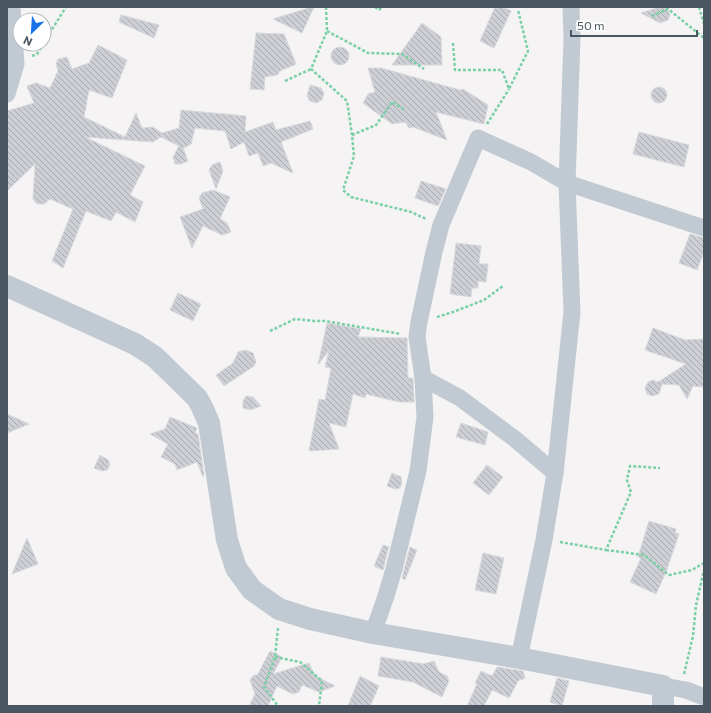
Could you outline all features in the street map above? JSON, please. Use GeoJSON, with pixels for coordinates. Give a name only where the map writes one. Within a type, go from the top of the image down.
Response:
{"type":"FeatureCollection","features":[{"type":"Feature","properties":{"kind":"street"},"geometry":{"type":"LineString","coordinates":[[7,94],[16,64],[12,7]]}},
{"type":"Feature","properties":{"kind":"street"},"geometry":{"type":"LineString","coordinates":[[519,658],[544,540],[554,473],[572,312],[567,183],[572,39],[571,7]]}},
{"type":"Feature","properties":{"kind":"street"},"geometry":{"type":"LineString","coordinates":[[373,633],[392,576],[418,471],[425,417],[418,329],[434,252],[441,225],[478,138],[531,162],[567,183],[704,228]]}},
{"type":"Feature","properties":{"kind":"street"},"geometry":{"type":"LineString","coordinates":[[7,286],[135,344],[154,357],[196,398],[209,423],[227,540],[236,568],[252,590],[279,609],[310,620],[373,633],[519,658],[663,696],[686,690],[704,697]]}},
{"type":"Feature","properties":{"kind":"street"},"geometry":{"type":"LineString","coordinates":[[422,378],[460,398],[515,439],[554,473]]}},
{"type":"Feature","properties":{"kind":"path"},"geometry":{"type":"LineString","coordinates":[[52,29],[66,7]]}},
{"type":"Feature","properties":{"kind":"path"},"geometry":{"type":"LineString","coordinates":[[285,81],[311,69],[327,31],[326,7]]}},
{"type":"Feature","properties":{"kind":"path"},"geometry":{"type":"LineString","coordinates":[[375,7],[379,10],[382,7]]}},
{"type":"Feature","properties":{"kind":"path"},"geometry":{"type":"LineString","coordinates":[[699,7],[704,24]]}},
{"type":"Feature","properties":{"kind":"path"},"geometry":{"type":"LineString","coordinates":[[652,16],[668,8],[704,38]]}},
{"type":"Feature","properties":{"kind":"path"},"geometry":{"type":"LineString","coordinates":[[478,138],[508,89],[528,51],[518,10]]}},
{"type":"Feature","properties":{"kind":"path"},"geometry":{"type":"LineString","coordinates":[[327,31],[368,53],[402,54],[424,69]]}},
{"type":"Feature","properties":{"kind":"path"},"geometry":{"type":"LineString","coordinates":[[453,43],[455,70],[502,70],[508,89]]}},
{"type":"Feature","properties":{"kind":"path"},"geometry":{"type":"LineString","coordinates":[[311,69],[347,101],[354,156],[343,190],[351,197],[411,212],[441,225]]}},
{"type":"Feature","properties":{"kind":"path"},"geometry":{"type":"LineString","coordinates":[[352,135],[376,125],[392,102],[405,110]]}},
{"type":"Feature","properties":{"kind":"path"},"geometry":{"type":"LineString","coordinates":[[270,331],[295,319],[314,321],[325,320],[418,329],[453,312],[484,300],[503,286]]}},
{"type":"Feature","properties":{"kind":"path"},"geometry":{"type":"LineString","coordinates":[[606,550],[631,492],[627,480],[630,466],[660,468]]}},
{"type":"Feature","properties":{"kind":"path"},"geometry":{"type":"LineString","coordinates":[[544,540],[644,555],[669,575],[692,570],[704,562]]}},
{"type":"Feature","properties":{"kind":"path"},"geometry":{"type":"LineString","coordinates":[[663,696],[676,684],[683,680],[693,636],[696,605],[704,570]]}},
{"type":"Feature","properties":{"kind":"path"},"geometry":{"type":"LineString","coordinates":[[278,706],[264,688],[275,657],[279,609]]}},
{"type":"Feature","properties":{"kind":"path"},"geometry":{"type":"LineString","coordinates":[[275,657],[300,662],[322,681],[319,706]]}},
{"type":"Feature","properties":{"kind":"building"},"geometry":{"type":"Polygon","coordinates":[[[314,7],[302,33],[273,19],[314,7]]]}},
{"type":"Feature","properties":{"kind":"building"},"geometry":{"type":"Polygon","coordinates":[[[495,7],[503,7],[511,11],[494,48],[480,41],[495,7]]]}},
{"type":"Feature","properties":{"kind":"building"},"geometry":{"type":"Polygon","coordinates":[[[660,7],[667,9],[670,15],[668,20],[660,23],[641,13],[660,7]]]}},
{"type":"Feature","properties":{"kind":"building"},"geometry":{"type":"Polygon","coordinates":[[[121,15],[159,25],[154,38],[119,22],[121,15]]]}},
{"type":"Feature","properties":{"kind":"building"},"geometry":{"type":"Polygon","coordinates":[[[422,23],[441,37],[442,65],[392,65],[422,23]]]}},
{"type":"Feature","properties":{"kind":"building"},"geometry":{"type":"Polygon","coordinates":[[[256,33],[284,34],[296,64],[280,71],[277,75],[265,77],[264,90],[250,89],[256,33]]]}},
{"type":"Feature","properties":{"kind":"building"},"geometry":{"type":"Polygon","coordinates":[[[98,45],[127,60],[112,98],[89,90],[84,117],[125,137],[136,113],[142,128],[153,127],[162,133],[179,128],[181,110],[246,116],[245,132],[273,122],[276,130],[310,121],[313,129],[281,142],[293,173],[271,163],[263,166],[258,153],[249,156],[244,142],[231,149],[225,131],[195,128],[191,144],[183,148],[188,161],[181,164],[175,164],[173,157],[179,146],[161,137],[153,142],[85,137],[145,166],[130,195],[143,202],[135,222],[116,212],[111,221],[86,211],[63,268],[52,261],[73,209],[50,199],[44,204],[37,204],[33,199],[35,164],[7,191],[7,111],[34,103],[27,86],[36,83],[50,88],[58,71],[56,64],[58,59],[67,57],[72,69],[89,63],[98,45]]]}},
{"type":"Feature","properties":{"kind":"building"},"geometry":{"type":"Polygon","coordinates":[[[340,47],[346,50],[349,56],[346,62],[340,65],[334,62],[331,56],[334,50],[340,47]]]}},
{"type":"Feature","properties":{"kind":"building"},"geometry":{"type":"Polygon","coordinates":[[[368,68],[381,68],[460,90],[463,89],[488,105],[484,124],[436,112],[447,140],[413,127],[409,128],[405,122],[392,124],[363,103],[368,94],[375,92],[368,68]]]}},
{"type":"Feature","properties":{"kind":"building"},"geometry":{"type":"Polygon","coordinates":[[[310,85],[321,88],[324,93],[322,100],[316,103],[310,101],[307,96],[310,85]]]}},
{"type":"Feature","properties":{"kind":"building"},"geometry":{"type":"Polygon","coordinates":[[[659,87],[666,92],[667,95],[662,102],[659,103],[652,98],[651,95],[656,88],[659,87]]]}},
{"type":"Feature","properties":{"kind":"building"},"geometry":{"type":"Polygon","coordinates":[[[639,132],[689,145],[684,167],[633,154],[639,132]]]}},
{"type":"Feature","properties":{"kind":"building"},"geometry":{"type":"Polygon","coordinates":[[[220,162],[223,171],[216,189],[209,170],[212,165],[220,162]]]}},
{"type":"Feature","properties":{"kind":"building"},"geometry":{"type":"Polygon","coordinates":[[[421,181],[446,189],[438,206],[415,198],[421,181]]]}},
{"type":"Feature","properties":{"kind":"building"},"geometry":{"type":"Polygon","coordinates":[[[213,190],[230,197],[220,219],[227,223],[231,232],[222,235],[203,226],[192,248],[180,217],[203,209],[199,198],[202,193],[213,190]]]}},
{"type":"Feature","properties":{"kind":"building"},"geometry":{"type":"Polygon","coordinates":[[[690,234],[704,238],[704,252],[697,270],[679,263],[690,234]]]}},
{"type":"Feature","properties":{"kind":"building"},"geometry":{"type":"Polygon","coordinates":[[[456,243],[481,246],[479,264],[488,264],[486,282],[478,281],[478,288],[472,288],[471,297],[450,294],[456,243]]]}},
{"type":"Feature","properties":{"kind":"building"},"geometry":{"type":"Polygon","coordinates":[[[178,293],[201,304],[193,321],[170,310],[178,293]]]}},
{"type":"Feature","properties":{"kind":"building"},"geometry":{"type":"Polygon","coordinates":[[[327,323],[361,329],[358,337],[407,338],[408,378],[413,378],[414,402],[399,402],[366,394],[365,398],[353,394],[346,427],[329,423],[339,449],[309,451],[319,399],[325,400],[331,368],[325,367],[329,350],[318,365],[327,323]]]}},
{"type":"Feature","properties":{"kind":"building"},"geometry":{"type":"Polygon","coordinates":[[[653,328],[685,340],[704,339],[704,387],[693,386],[687,399],[679,385],[662,384],[659,394],[652,396],[647,394],[645,388],[648,382],[653,380],[658,382],[686,364],[645,350],[653,328]]]}},
{"type":"Feature","properties":{"kind":"building"},"geometry":{"type":"Polygon","coordinates":[[[246,350],[253,353],[256,362],[254,366],[224,386],[216,375],[233,363],[238,352],[246,350]]]}},
{"type":"Feature","properties":{"kind":"building"},"geometry":{"type":"Polygon","coordinates":[[[246,396],[253,397],[261,406],[250,410],[243,408],[243,401],[246,396]]]}},
{"type":"Feature","properties":{"kind":"building"},"geometry":{"type":"Polygon","coordinates":[[[7,414],[29,424],[7,433],[7,414]]]}},
{"type":"Feature","properties":{"kind":"building"},"geometry":{"type":"Polygon","coordinates":[[[170,417],[197,428],[195,433],[198,434],[204,475],[203,477],[197,462],[177,470],[175,464],[161,457],[168,444],[150,434],[165,429],[170,417]]]}},
{"type":"Feature","properties":{"kind":"building"},"geometry":{"type":"Polygon","coordinates":[[[461,423],[488,432],[485,445],[456,437],[461,423]]]}},
{"type":"Feature","properties":{"kind":"building"},"geometry":{"type":"Polygon","coordinates":[[[100,455],[108,460],[110,465],[107,470],[102,471],[94,468],[100,455]]]}},
{"type":"Feature","properties":{"kind":"building"},"geometry":{"type":"Polygon","coordinates":[[[487,465],[503,477],[489,495],[473,483],[487,465]]]}},
{"type":"Feature","properties":{"kind":"building"},"geometry":{"type":"Polygon","coordinates":[[[392,473],[401,477],[402,482],[400,488],[395,489],[387,486],[392,473]]]}},
{"type":"Feature","properties":{"kind":"building"},"geometry":{"type":"Polygon","coordinates":[[[649,521],[676,529],[675,533],[679,534],[666,572],[656,594],[630,582],[641,558],[638,557],[649,521]]]}},
{"type":"Feature","properties":{"kind":"building"},"geometry":{"type":"Polygon","coordinates":[[[27,538],[38,564],[12,574],[27,538]]]}},
{"type":"Feature","properties":{"kind":"building"},"geometry":{"type":"Polygon","coordinates":[[[383,545],[389,547],[383,570],[374,566],[383,545]]]}},
{"type":"Feature","properties":{"kind":"building"},"geometry":{"type":"Polygon","coordinates":[[[410,547],[417,550],[405,580],[402,578],[410,547]]]}},
{"type":"Feature","properties":{"kind":"building"},"geometry":{"type":"Polygon","coordinates":[[[483,553],[504,558],[496,594],[475,590],[483,553]]]}},
{"type":"Feature","properties":{"kind":"building"},"geometry":{"type":"Polygon","coordinates":[[[270,651],[282,657],[273,674],[309,663],[315,676],[335,686],[319,692],[302,685],[299,692],[293,694],[277,686],[268,706],[249,706],[255,694],[250,680],[253,676],[258,674],[270,651]]]}},
{"type":"Feature","properties":{"kind":"building"},"geometry":{"type":"Polygon","coordinates":[[[381,657],[424,664],[434,661],[439,672],[447,676],[449,681],[442,697],[413,682],[378,676],[381,657]]]}},
{"type":"Feature","properties":{"kind":"building"},"geometry":{"type":"Polygon","coordinates":[[[497,667],[523,671],[525,678],[518,681],[509,698],[492,690],[484,706],[467,706],[481,671],[492,676],[497,667]]]}},
{"type":"Feature","properties":{"kind":"building"},"geometry":{"type":"Polygon","coordinates":[[[360,676],[379,686],[370,706],[348,706],[360,676]]]}},
{"type":"Feature","properties":{"kind":"building"},"geometry":{"type":"Polygon","coordinates":[[[557,678],[569,681],[562,706],[550,702],[557,678]]]}}]}
